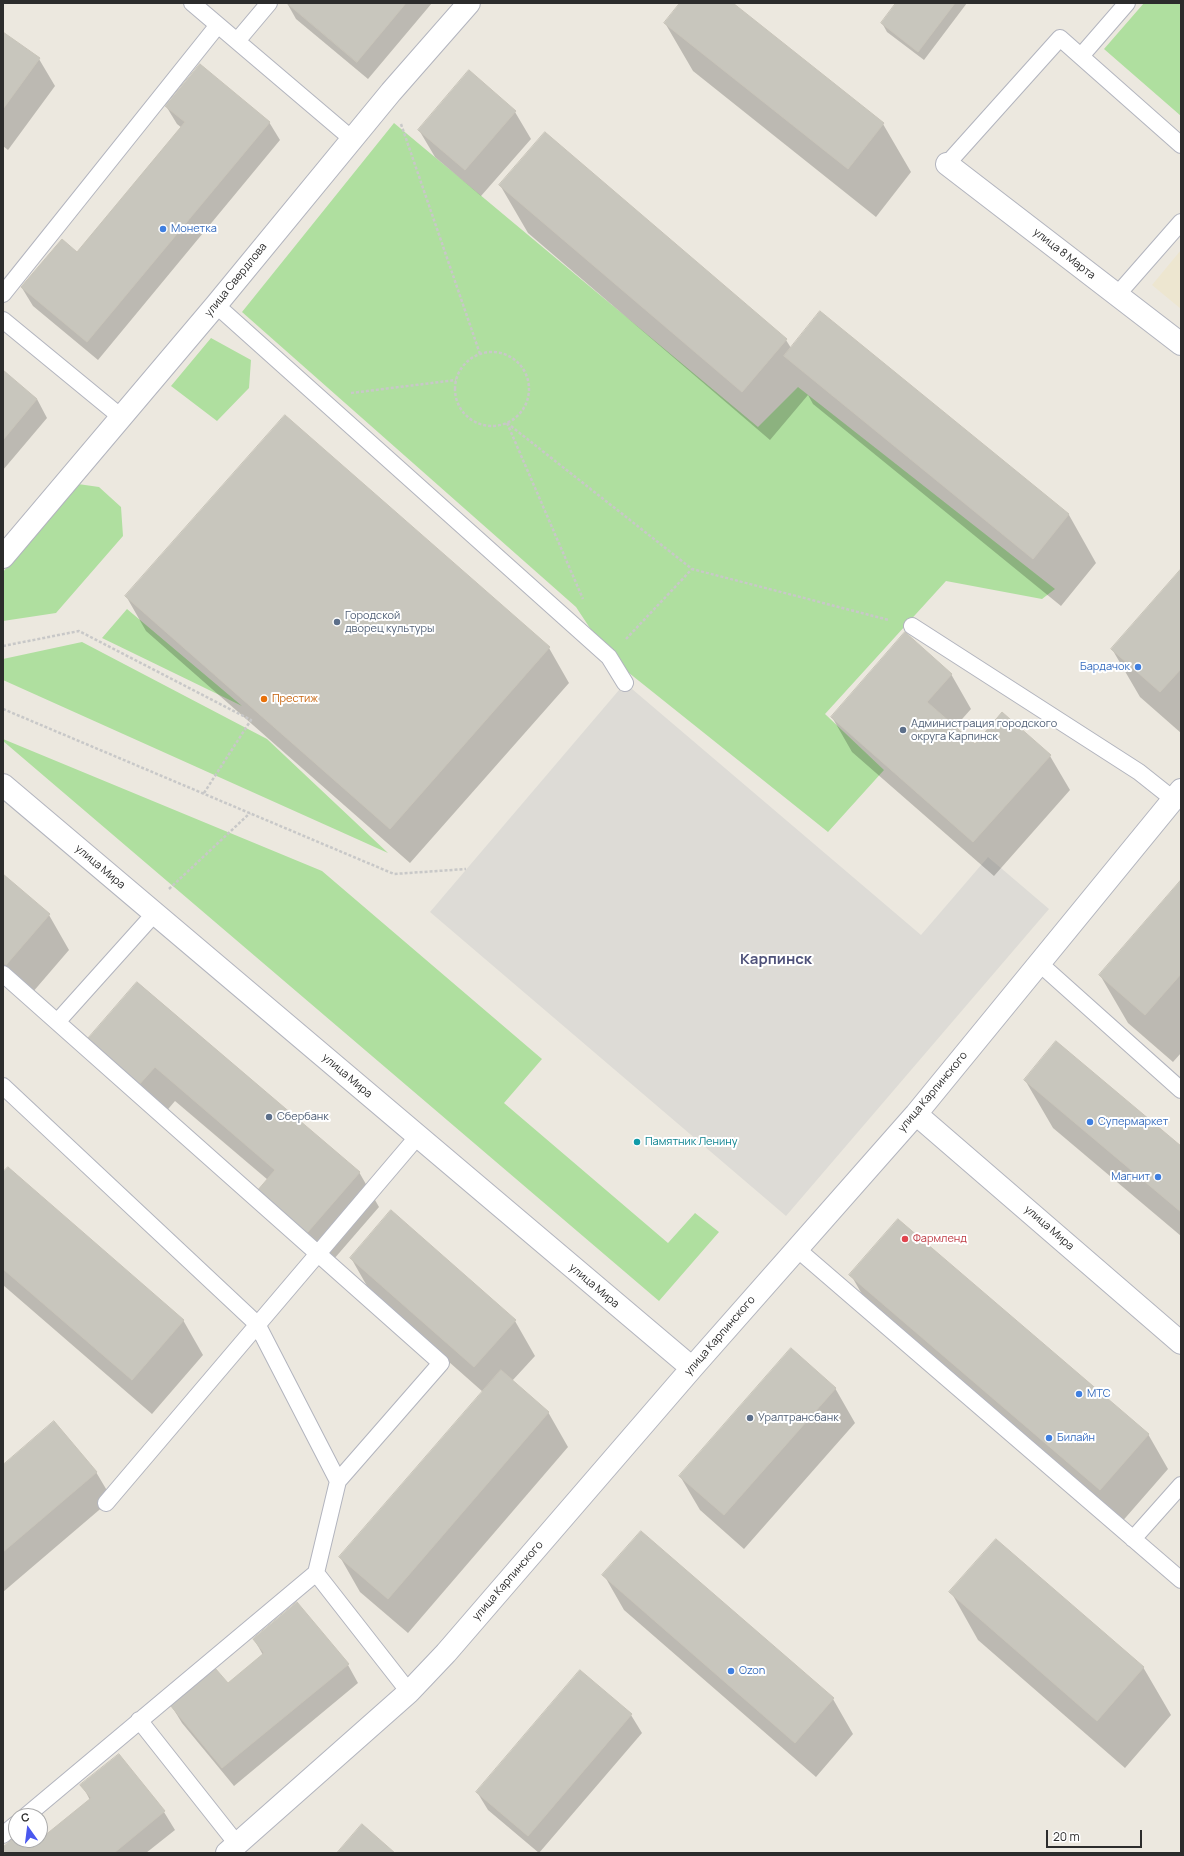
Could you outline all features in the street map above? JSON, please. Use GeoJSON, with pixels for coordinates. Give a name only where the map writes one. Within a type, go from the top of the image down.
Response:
{"type":"FeatureCollection","features":[{"type":"Feature","properties":{"kind":"street","name":"улица Свердлова"},"geometry":{"type":"LineString","coordinates":[[3,557],[216,305],[391,92],[470,3]]}},
{"type":"Feature","properties":{"kind":"street","name":"улица 8 Марта"},"geometry":{"type":"LineString","coordinates":[[947,164],[1181,344]]}},
{"type":"Feature","properties":{"kind":"street","name":"улица Мира"},"geometry":{"type":"LineString","coordinates":[[3,785],[692,1368]]}},
{"type":"Feature","properties":{"kind":"street","name":"улица Карпинского"},"geometry":{"type":"LineString","coordinates":[[232,1848],[409,1692],[446,1653],[692,1368],[916,1114],[1177,794]]}},
{"type":"Feature","properties":{"kind":"street","name":"улица Мира"},"geometry":{"type":"LineString","coordinates":[[916,1114],[1181,1343]]}},
{"type":"Feature","properties":{"kind":"lane"},"geometry":{"type":"LineString","coordinates":[[192,3],[352,139]]}},
{"type":"Feature","properties":{"kind":"lane"},"geometry":{"type":"LineString","coordinates":[[237,41],[269,3]]}},
{"type":"Feature","properties":{"kind":"lane"},"geometry":{"type":"LineString","coordinates":[[1080,56],[1127,3]]}},
{"type":"Feature","properties":{"kind":"lane"},"geometry":{"type":"LineString","coordinates":[[3,294],[218,25]]}},
{"type":"Feature","properties":{"kind":"lane"},"geometry":{"type":"LineString","coordinates":[[947,164],[1060,38],[1181,145]]}},
{"type":"Feature","properties":{"kind":"lane"},"geometry":{"type":"LineString","coordinates":[[1117,294],[1181,222]]}},
{"type":"Feature","properties":{"kind":"lane"},"geometry":{"type":"LineString","coordinates":[[216,305],[609,657],[626,683]]}},
{"type":"Feature","properties":{"kind":"lane"},"geometry":{"type":"LineString","coordinates":[[3,320],[121,418]]}},
{"type":"Feature","properties":{"kind":"lane"},"geometry":{"type":"LineString","coordinates":[[912,626],[1139,772],[1177,794]]}},
{"type":"Feature","properties":{"kind":"lane"},"geometry":{"type":"LineString","coordinates":[[58,1021],[152,911]]}},
{"type":"Feature","properties":{"kind":"lane"},"geometry":{"type":"LineString","coordinates":[[1039,963],[1178,1081]]}},
{"type":"Feature","properties":{"kind":"lane"},"geometry":{"type":"LineString","coordinates":[[3,974],[58,1021],[441,1363],[338,1481],[316,1573],[35,1808]]}},
{"type":"Feature","properties":{"kind":"lane"},"geometry":{"type":"LineString","coordinates":[[3,1086],[258,1324],[338,1481]]}},
{"type":"Feature","properties":{"kind":"lane"},"geometry":{"type":"LineString","coordinates":[[106,1502],[418,1136]]}},
{"type":"Feature","properties":{"kind":"lane"},"geometry":{"type":"LineString","coordinates":[[797,1249],[1181,1580]]}},
{"type":"Feature","properties":{"kind":"lane"},"geometry":{"type":"LineString","coordinates":[[1133,1539],[1181,1485]]}},
{"type":"Feature","properties":{"kind":"lane"},"geometry":{"type":"LineString","coordinates":[[316,1573],[409,1692]]}},
{"type":"Feature","properties":{"kind":"lane"},"geometry":{"type":"LineString","coordinates":[[139,1720],[232,1848]]}},
{"type":"Feature","properties":{"kind":"path"},"geometry":{"type":"LineString","coordinates":[[391,92],[480,354]]}},
{"type":"Feature","properties":{"kind":"path"},"geometry":{"type":"LineString","coordinates":[[492,352],[504,354],[515,360],[526,376],[528,382],[528,394],[524,406],[517,416],[507,423],[495,426],[484,425],[473,421],[464,413],[457,403],[455,392],[456,380],[460,369],[469,360],[480,354],[492,352]]}},
{"type":"Feature","properties":{"kind":"path"},"geometry":{"type":"LineString","coordinates":[[318,397],[456,380]]}},
{"type":"Feature","properties":{"kind":"path"},"geometry":{"type":"LineString","coordinates":[[507,423],[692,569],[912,626]]}},
{"type":"Feature","properties":{"kind":"path"},"geometry":{"type":"LineString","coordinates":[[507,423],[586,606]]}},
{"type":"Feature","properties":{"kind":"path"},"geometry":{"type":"LineString","coordinates":[[609,657],[692,569]]}},
{"type":"Feature","properties":{"kind":"path"},"geometry":{"type":"LineString","coordinates":[[3,646],[79,631],[251,720],[204,794]]}},
{"type":"Feature","properties":{"kind":"path"},"geometry":{"type":"LineString","coordinates":[[3,709],[394,874],[466,869]]}},
{"type":"Feature","properties":{"kind":"path"},"geometry":{"type":"LineString","coordinates":[[152,911],[250,813]]}},
{"type":"Feature","properties":{"kind":"shaded area"},"geometry":{"type":"Polygon","coordinates":[[[1181,250],[1181,309],[1152,285],[1181,250]]]}},
{"type":"Feature","properties":{"kind":"shaded area"},"geometry":{"type":"Polygon","coordinates":[[[625,683],[921,935],[988,857],[1049,909],[786,1216],[430,912],[625,683]]]}},
{"type":"Feature","properties":{"kind":"green space"},"geometry":{"type":"Polygon","coordinates":[[[1144,3],[1181,3],[1181,116],[1104,49],[1144,3]]]}},
{"type":"Feature","properties":{"kind":"green space"},"geometry":{"type":"Polygon","coordinates":[[[394,123],[758,427],[798,387],[1055,589],[1042,599],[946,581],[825,714],[884,770],[828,832],[609,657],[576,607],[242,312],[394,123]]]}},
{"type":"Feature","properties":{"kind":"green space"},"geometry":{"type":"Polygon","coordinates":[[[211,338],[251,360],[249,388],[217,421],[171,386],[211,338]]]}},
{"type":"Feature","properties":{"kind":"green space"},"geometry":{"type":"Polygon","coordinates":[[[78,484],[99,487],[121,507],[123,536],[56,613],[3,621],[3,572],[78,484]]]}},
{"type":"Feature","properties":{"kind":"green space"},"geometry":{"type":"Polygon","coordinates":[[[127,609],[242,706],[102,638],[127,609]]]}},
{"type":"Feature","properties":{"kind":"green space"},"geometry":{"type":"Polygon","coordinates":[[[82,642],[267,739],[388,853],[3,680],[3,659],[82,642]]]}},
{"type":"Feature","properties":{"kind":"green space"},"geometry":{"type":"Polygon","coordinates":[[[3,739],[322,871],[542,1059],[504,1103],[668,1243],[695,1213],[719,1232],[659,1301],[3,741],[3,739]]]}},
{"type":"Feature","properties":{"kind":"building"},"geometry":{"type":"Polygon","coordinates":[[[287,3],[406,3],[357,62],[287,3]]]}},
{"type":"Feature","properties":{"kind":"building"},"geometry":{"type":"Polygon","coordinates":[[[680,3],[733,3],[884,123],[848,169],[664,23],[680,3]]]}},
{"type":"Feature","properties":{"kind":"building"},"geometry":{"type":"Polygon","coordinates":[[[896,3],[955,3],[918,52],[881,23],[896,3]]]}},
{"type":"Feature","properties":{"kind":"building"},"geometry":{"type":"Polygon","coordinates":[[[3,32],[40,58],[3,109],[3,32]]]}},
{"type":"Feature","properties":{"kind":"building"},"geometry":{"type":"Polygon","coordinates":[[[200,64],[270,122],[87,342],[21,287],[62,239],[77,252],[185,122],[165,106],[200,64]]]}},
{"type":"Feature","properties":{"kind":"building"},"geometry":{"type":"Polygon","coordinates":[[[469,70],[516,111],[465,170],[418,130],[469,70]]]}},
{"type":"Feature","properties":{"kind":"building"},"geometry":{"type":"Polygon","coordinates":[[[545,132],[787,339],[742,392],[499,185],[545,132]]]}},
{"type":"Feature","properties":{"kind":"building"},"geometry":{"type":"Polygon","coordinates":[[[820,311],[1069,514],[1033,559],[784,356],[820,311]]]}},
{"type":"Feature","properties":{"kind":"building"},"geometry":{"type":"Polygon","coordinates":[[[3,370],[37,399],[3,440],[3,370]]]}},
{"type":"Feature","properties":{"kind":"building","name":"Городской дворец культуры"},"geometry":{"type":"Polygon","coordinates":[[[285,415],[550,647],[390,829],[125,596],[285,415]]]}},
{"type":"Feature","properties":{"kind":"building"},"geometry":{"type":"Polygon","coordinates":[[[1181,569],[1181,669],[1160,692],[1111,649],[1181,569]]]}},
{"type":"Feature","properties":{"kind":"building","name":"Администрация городского округа Карпинск"},"geometry":{"type":"Polygon","coordinates":[[[905,632],[952,674],[927,702],[975,744],[1002,712],[1051,755],[973,842],[831,717],[905,632]]]}},
{"type":"Feature","properties":{"kind":"building"},"geometry":{"type":"Polygon","coordinates":[[[3,874],[50,914],[6,965],[3,963],[3,874]]]}},
{"type":"Feature","properties":{"kind":"building"},"geometry":{"type":"Polygon","coordinates":[[[1181,880],[1181,974],[1145,1015],[1099,975],[1181,880]]]}},
{"type":"Feature","properties":{"kind":"building"},"geometry":{"type":"Polygon","coordinates":[[[137,982],[360,1172],[307,1233],[257,1191],[275,1170],[155,1067],[137,1087],[85,1042],[137,982]]]}},
{"type":"Feature","properties":{"kind":"building"},"geometry":{"type":"Polygon","coordinates":[[[1056,1041],[1181,1146],[1181,1212],[1024,1080],[1056,1041]]]}},
{"type":"Feature","properties":{"kind":"building"},"geometry":{"type":"Polygon","coordinates":[[[8,1167],[184,1320],[132,1380],[3,1269],[3,1172],[8,1167]]]}},
{"type":"Feature","properties":{"kind":"building"},"geometry":{"type":"Polygon","coordinates":[[[391,1210],[516,1320],[474,1367],[350,1258],[391,1210]]]}},
{"type":"Feature","properties":{"kind":"building"},"geometry":{"type":"Polygon","coordinates":[[[898,1219],[1149,1434],[1100,1490],[849,1275],[898,1219]]]}},
{"type":"Feature","properties":{"kind":"building"},"geometry":{"type":"Polygon","coordinates":[[[791,1348],[836,1388],[724,1515],[679,1476],[791,1348]]]}},
{"type":"Feature","properties":{"kind":"building"},"geometry":{"type":"Polygon","coordinates":[[[501,1370],[549,1412],[388,1599],[339,1557],[501,1370]]]}},
{"type":"Feature","properties":{"kind":"building"},"geometry":{"type":"Polygon","coordinates":[[[54,1421],[97,1472],[3,1552],[3,1465],[54,1421]]]}},
{"type":"Feature","properties":{"kind":"building"},"geometry":{"type":"Polygon","coordinates":[[[641,1531],[834,1698],[795,1743],[602,1575],[641,1531]]]}},
{"type":"Feature","properties":{"kind":"building"},"geometry":{"type":"Polygon","coordinates":[[[996,1539],[1144,1667],[1097,1721],[949,1592],[996,1539]]]}},
{"type":"Feature","properties":{"kind":"building"},"geometry":{"type":"Polygon","coordinates":[[[297,1602],[349,1664],[222,1768],[170,1705],[215,1668],[228,1683],[264,1653],[253,1639],[297,1602]]]}},
{"type":"Feature","properties":{"kind":"building"},"geometry":{"type":"Polygon","coordinates":[[[580,1670],[632,1714],[528,1836],[476,1792],[580,1670]]]}},
{"type":"Feature","properties":{"kind":"building"},"geometry":{"type":"Polygon","coordinates":[[[119,1754],[165,1811],[114,1853],[3,1853],[3,1847],[8,1843],[8,1848],[48,1848],[48,1833],[91,1798],[80,1785],[119,1754]]]}},
{"type":"Feature","properties":{"kind":"building"},"geometry":{"type":"Polygon","coordinates":[[[362,1824],[395,1853],[337,1853],[362,1824]]]}},
{"type":"Feature","properties":{"kind":"place","name":"Монетка"},"geometry":{"type":"Point","coordinates":[163,229]}},
{"type":"Feature","properties":{"kind":"place","name":"Городской дворец культуры"},"geometry":{"type":"Point","coordinates":[337,622]}},
{"type":"Feature","properties":{"kind":"place","name":"Бардачок"},"geometry":{"type":"Point","coordinates":[1138,667]}},
{"type":"Feature","properties":{"kind":"place","name":"Престиж"},"geometry":{"type":"Point","coordinates":[264,699]}},
{"type":"Feature","properties":{"kind":"place","name":"Администрация городского округа Карпинск"},"geometry":{"type":"Point","coordinates":[903,730]}},
{"type":"Feature","properties":{"kind":"place","name":"Сбербанк"},"geometry":{"type":"Point","coordinates":[269,1117]}},
{"type":"Feature","properties":{"kind":"place","name":"Супермаркет"},"geometry":{"type":"Point","coordinates":[1090,1122]}},
{"type":"Feature","properties":{"kind":"place","name":"Памятник Ленину"},"geometry":{"type":"Point","coordinates":[637,1142]}},
{"type":"Feature","properties":{"kind":"place","name":"Магнит"},"geometry":{"type":"Point","coordinates":[1158,1177]}},
{"type":"Feature","properties":{"kind":"place","name":"Фармленд"},"geometry":{"type":"Point","coordinates":[905,1239]}},
{"type":"Feature","properties":{"kind":"place","name":"МТС"},"geometry":{"type":"Point","coordinates":[1079,1394]}},
{"type":"Feature","properties":{"kind":"place","name":"Уралтрансбанк"},"geometry":{"type":"Point","coordinates":[750,1418]}},
{"type":"Feature","properties":{"kind":"place","name":"Билайн"},"geometry":{"type":"Point","coordinates":[1049,1438]}},
{"type":"Feature","properties":{"kind":"place","name":"Ozon"},"geometry":{"type":"Point","coordinates":[731,1671]}},
{"type":"Feature","properties":{"kind":"district","name":"Карпинск"},"geometry":{"type":"Point","coordinates":[776,960]}}]}
